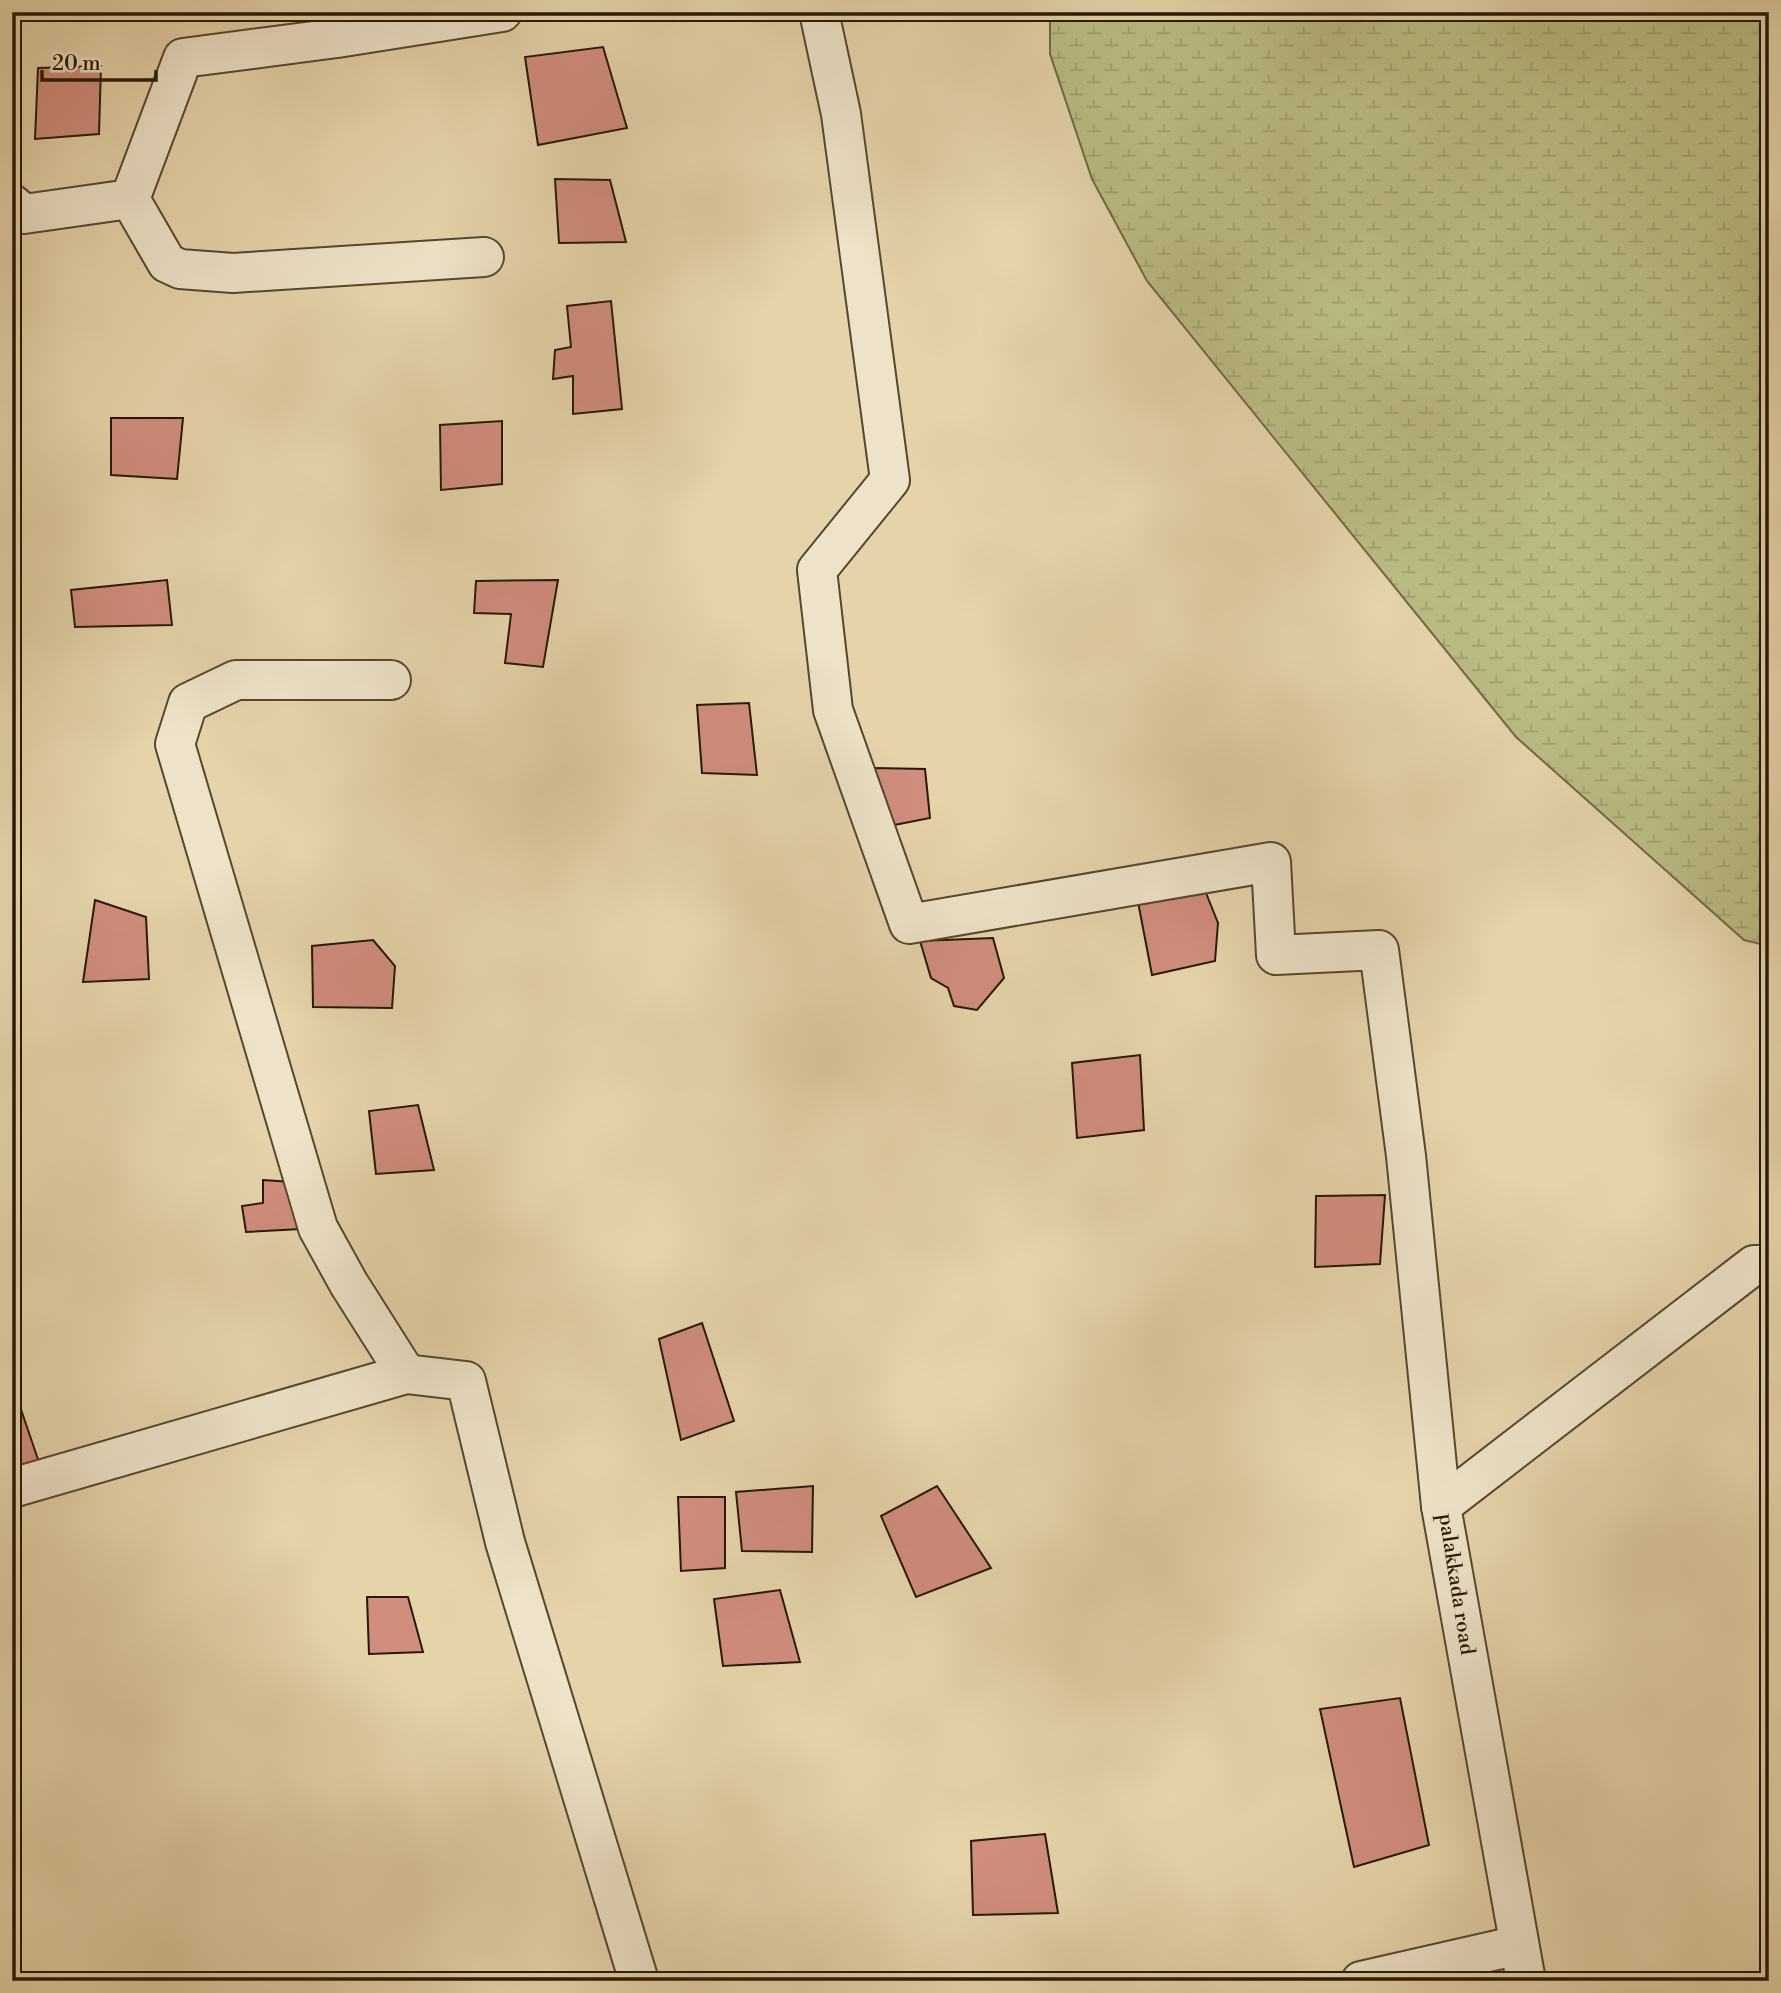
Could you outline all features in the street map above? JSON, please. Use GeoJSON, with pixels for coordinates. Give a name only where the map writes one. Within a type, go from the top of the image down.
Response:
{"type":"FeatureCollection","features":[{"type":"Feature","properties":{"kind":"street"},"geometry":{"type":"LineString","coordinates":[[130,199],[183,58],[502,12]]}},
{"type":"Feature","properties":{"kind":"street"},"geometry":{"type":"LineString","coordinates":[[819,12],[841,114],[890,481],[817,570],[833,710],[909,924],[1271,862],[1276,955],[1379,950],[1406,1156],[1441,1506]]}},
{"type":"Feature","properties":{"kind":"street"},"geometry":{"type":"LineString","coordinates":[[12,204],[24,214],[130,199]]}},
{"type":"Feature","properties":{"kind":"street"},"geometry":{"type":"LineString","coordinates":[[130,199],[167,263],[180,269],[233,273],[484,257]]}},
{"type":"Feature","properties":{"kind":"street"},"geometry":{"type":"LineString","coordinates":[[391,680],[236,680],[188,703],[175,744],[318,1228],[349,1284],[406,1374]]}},
{"type":"Feature","properties":{"kind":"street","name":"palakkada road"},"geometry":{"type":"LineString","coordinates":[[1522,1963],[1441,1506],[1754,1265],[1769,1265]]}},
{"type":"Feature","properties":{"kind":"street"},"geometry":{"type":"LineString","coordinates":[[12,1488],[406,1374],[466,1381],[505,1542],[639,1981]]}},
{"type":"Feature","properties":{"kind":"street"},"geometry":{"type":"LineString","coordinates":[[1361,1981],[1522,1963]]}},
{"type":"Feature","properties":{"kind":"green space"},"geometry":{"type":"Polygon","coordinates":[[[1050,12],[1769,12],[1769,946],[1744,940],[1516,737],[1147,281],[1092,179],[1050,54],[1050,12]]]}},
{"type":"Feature","properties":{"kind":"building"},"geometry":{"type":"Polygon","coordinates":[[[603,47],[627,128],[538,145],[525,57],[603,47]]]}},
{"type":"Feature","properties":{"kind":"building"},"geometry":{"type":"Polygon","coordinates":[[[101,66],[99,134],[35,139],[38,68],[101,66]]]}},
{"type":"Feature","properties":{"kind":"building"},"geometry":{"type":"Polygon","coordinates":[[[555,179],[610,180],[626,242],[559,243],[555,179]]]}},
{"type":"Feature","properties":{"kind":"building"},"geometry":{"type":"Polygon","coordinates":[[[611,301],[622,409],[573,414],[573,376],[553,379],[555,350],[571,347],[567,306],[611,301]]]}},
{"type":"Feature","properties":{"kind":"building"},"geometry":{"type":"Polygon","coordinates":[[[111,418],[183,418],[177,479],[111,475],[111,418]]]}},
{"type":"Feature","properties":{"kind":"building"},"geometry":{"type":"Polygon","coordinates":[[[502,421],[502,484],[441,490],[440,425],[502,421]]]}},
{"type":"Feature","properties":{"kind":"building"},"geometry":{"type":"Polygon","coordinates":[[[167,580],[172,625],[75,627],[71,590],[167,580]]]}},
{"type":"Feature","properties":{"kind":"building"},"geometry":{"type":"Polygon","coordinates":[[[558,580],[543,667],[505,663],[511,614],[474,613],[476,581],[558,580]]]}},
{"type":"Feature","properties":{"kind":"building"},"geometry":{"type":"Polygon","coordinates":[[[749,703],[757,775],[702,773],[697,705],[749,703]]]}},
{"type":"Feature","properties":{"kind":"building"},"geometry":{"type":"Polygon","coordinates":[[[874,768],[925,769],[930,818],[884,827],[874,768]]]}},
{"type":"Feature","properties":{"kind":"building"},"geometry":{"type":"Polygon","coordinates":[[[1204,888],[1218,923],[1215,961],[1152,975],[1138,902],[1204,888]]]}},
{"type":"Feature","properties":{"kind":"building"},"geometry":{"type":"Polygon","coordinates":[[[95,900],[146,917],[149,979],[83,982],[95,900]]]}},
{"type":"Feature","properties":{"kind":"building"},"geometry":{"type":"Polygon","coordinates":[[[993,938],[1004,978],[977,1010],[954,1006],[948,988],[931,978],[920,941],[993,938]]]}},
{"type":"Feature","properties":{"kind":"building"},"geometry":{"type":"Polygon","coordinates":[[[373,940],[395,966],[392,1008],[313,1007],[312,946],[373,940]]]}},
{"type":"Feature","properties":{"kind":"building"},"geometry":{"type":"Polygon","coordinates":[[[1140,1055],[1144,1130],[1077,1138],[1072,1063],[1140,1055]]]}},
{"type":"Feature","properties":{"kind":"building"},"geometry":{"type":"Polygon","coordinates":[[[418,1105],[434,1170],[376,1174],[369,1111],[418,1105]]]}},
{"type":"Feature","properties":{"kind":"building"},"geometry":{"type":"Polygon","coordinates":[[[263,1180],[307,1183],[320,1228],[246,1232],[242,1206],[263,1203],[263,1180]]]}},
{"type":"Feature","properties":{"kind":"building"},"geometry":{"type":"Polygon","coordinates":[[[1385,1195],[1380,1264],[1315,1267],[1316,1196],[1385,1195]]]}},
{"type":"Feature","properties":{"kind":"building"},"geometry":{"type":"Polygon","coordinates":[[[702,1323],[734,1421],[681,1440],[659,1339],[702,1323]]]}},
{"type":"Feature","properties":{"kind":"building"},"geometry":{"type":"Polygon","coordinates":[[[14,1389],[44,1477],[12,1484],[12,1390],[14,1389]]]}},
{"type":"Feature","properties":{"kind":"building"},"geometry":{"type":"Polygon","coordinates":[[[813,1486],[812,1552],[742,1551],[736,1492],[813,1486]]]}},
{"type":"Feature","properties":{"kind":"building"},"geometry":{"type":"Polygon","coordinates":[[[937,1486],[991,1568],[916,1597],[881,1516],[937,1486]]]}},
{"type":"Feature","properties":{"kind":"building"},"geometry":{"type":"Polygon","coordinates":[[[678,1497],[725,1497],[725,1568],[681,1571],[678,1497]]]}},
{"type":"Feature","properties":{"kind":"building"},"geometry":{"type":"Polygon","coordinates":[[[780,1590],[800,1662],[723,1666],[714,1599],[780,1590]]]}},
{"type":"Feature","properties":{"kind":"building"},"geometry":{"type":"Polygon","coordinates":[[[367,1597],[408,1597],[423,1652],[369,1654],[367,1597]]]}},
{"type":"Feature","properties":{"kind":"building"},"geometry":{"type":"Polygon","coordinates":[[[1400,1698],[1429,1845],[1354,1867],[1320,1709],[1400,1698]]]}},
{"type":"Feature","properties":{"kind":"building"},"geometry":{"type":"Polygon","coordinates":[[[1045,1834],[1058,1913],[973,1915],[971,1841],[1045,1834]]]}}]}
